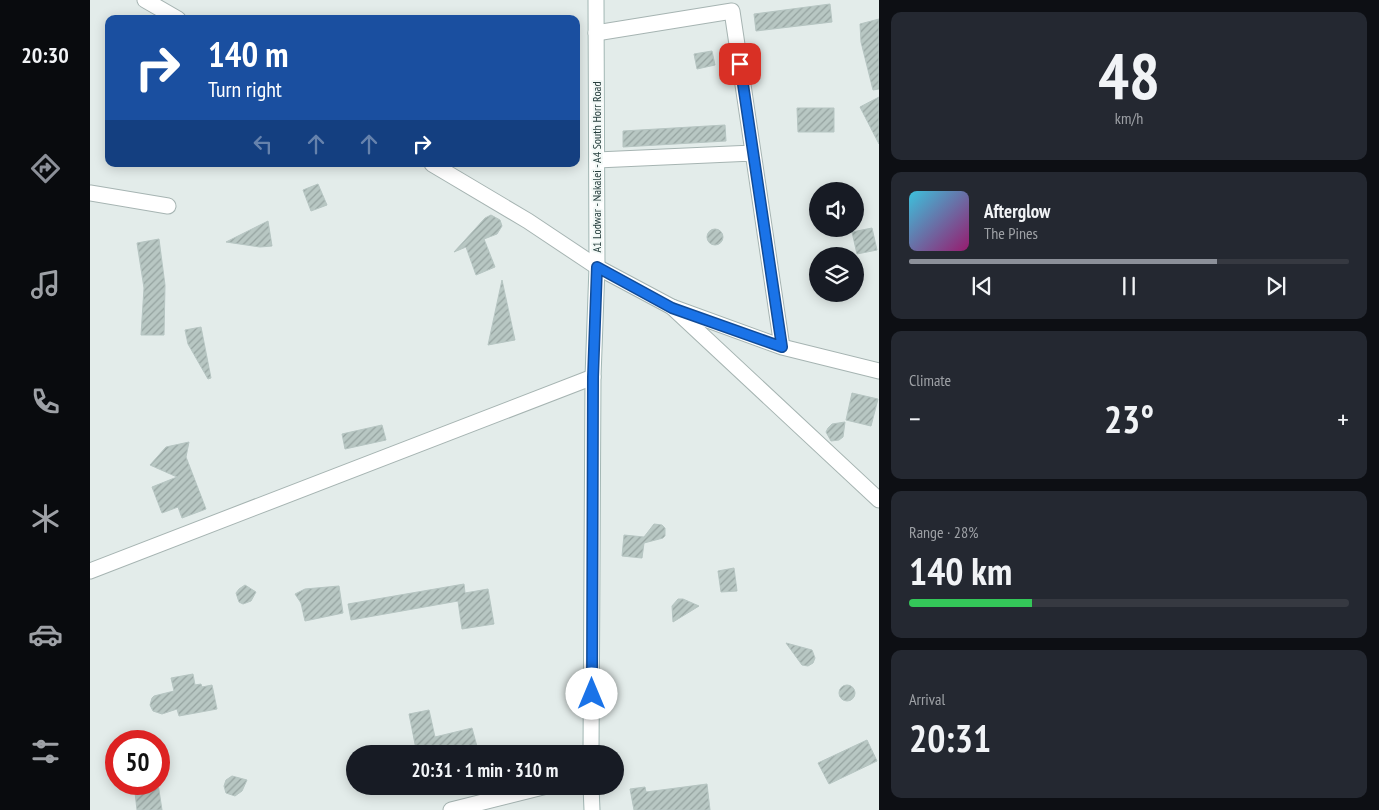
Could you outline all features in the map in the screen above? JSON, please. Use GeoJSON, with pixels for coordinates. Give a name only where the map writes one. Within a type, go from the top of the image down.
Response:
{"type":"FeatureCollection","features":[{"type":"Feature","properties":{"kind":"street"},"geometry":{"type":"LineString","coordinates":[[144,0],[171,15]]}},
{"type":"Feature","properties":{"kind":"street","name":"A1 Lodwar - Nakalei - A4 South Horr Road"},"geometry":{"type":"LineString","coordinates":[[591,745],[593,377],[597,267],[596,0]]}},
{"type":"Feature","properties":{"kind":"street"},"geometry":{"type":"LineString","coordinates":[[596,32],[732,11],[782,347]]}},
{"type":"Feature","properties":{"kind":"street"},"geometry":{"type":"LineString","coordinates":[[597,160],[753,153]]}},
{"type":"Feature","properties":{"kind":"street"},"geometry":{"type":"LineString","coordinates":[[437,167],[528,221],[597,267],[672,308],[782,347],[879,371]]}},
{"type":"Feature","properties":{"kind":"street"},"geometry":{"type":"LineString","coordinates":[[90,193],[168,206]]}},
{"type":"Feature","properties":{"kind":"street"},"geometry":{"type":"LineString","coordinates":[[672,308],[879,500]]}},
{"type":"Feature","properties":{"kind":"street"},"geometry":{"type":"LineString","coordinates":[[90,571],[593,377]]}},
{"type":"Feature","properties":{"kind":"street"},"geometry":{"type":"LineString","coordinates":[[451,810],[511,795]]}},
{"type":"Feature","properties":{"kind":"street"},"geometry":{"type":"LineString","coordinates":[[591,795],[592,810]]}},
{"type":"Feature","properties":{"kind":"building"},"geometry":{"type":"Polygon","coordinates":[[[830,4],[832,22],[756,31],[754,14],[830,4]]]}},
{"type":"Feature","properties":{"kind":"building"},"geometry":{"type":"Polygon","coordinates":[[[879,19],[879,89],[873,90],[861,42],[860,24],[879,19]]]}},
{"type":"Feature","properties":{"kind":"building"},"geometry":{"type":"Polygon","coordinates":[[[712,51],[715,65],[697,69],[694,54],[712,51]]]}},
{"type":"Feature","properties":{"kind":"building"},"geometry":{"type":"Polygon","coordinates":[[[879,97],[879,144],[860,107],[879,97]]]}},
{"type":"Feature","properties":{"kind":"building"},"geometry":{"type":"Polygon","coordinates":[[[797,108],[834,108],[834,132],[798,132],[797,108]]]}},
{"type":"Feature","properties":{"kind":"building"},"geometry":{"type":"Polygon","coordinates":[[[725,125],[726,141],[623,147],[623,131],[725,125]]]}},
{"type":"Feature","properties":{"kind":"building"},"geometry":{"type":"Polygon","coordinates":[[[318,184],[327,205],[311,211],[303,190],[318,184]]]}},
{"type":"Feature","properties":{"kind":"building"},"geometry":{"type":"Polygon","coordinates":[[[491,215],[500,220],[502,226],[497,234],[484,239],[495,267],[476,275],[466,247],[454,252],[485,218],[491,215]]]}},
{"type":"Feature","properties":{"kind":"building"},"geometry":{"type":"Polygon","coordinates":[[[268,221],[272,246],[260,247],[226,242],[268,221]]]}},
{"type":"Feature","properties":{"kind":"building"},"geometry":{"type":"Polygon","coordinates":[[[872,228],[877,250],[864,253],[864,247],[855,247],[853,237],[864,237],[864,230],[872,228]]]}},
{"type":"Feature","properties":{"kind":"building"},"geometry":{"type":"Polygon","coordinates":[[[712,229],[718,229],[723,234],[721,243],[712,245],[707,240],[707,234],[712,229]]]}},
{"type":"Feature","properties":{"kind":"building"},"geometry":{"type":"Polygon","coordinates":[[[159,239],[165,285],[164,335],[141,335],[144,288],[137,243],[159,239]]]}},
{"type":"Feature","properties":{"kind":"building"},"geometry":{"type":"Polygon","coordinates":[[[502,280],[515,340],[488,345],[502,280]]]}},
{"type":"Feature","properties":{"kind":"building"},"geometry":{"type":"Polygon","coordinates":[[[201,327],[211,378],[208,379],[188,344],[185,330],[201,327]]]}},
{"type":"Feature","properties":{"kind":"building"},"geometry":{"type":"Polygon","coordinates":[[[852,393],[878,399],[871,426],[846,420],[852,393]]]}},
{"type":"Feature","properties":{"kind":"building"},"geometry":{"type":"Polygon","coordinates":[[[845,422],[843,437],[839,440],[831,441],[826,432],[828,428],[832,424],[845,422]]]}},
{"type":"Feature","properties":{"kind":"building"},"geometry":{"type":"Polygon","coordinates":[[[382,425],[386,440],[345,449],[342,434],[382,425]]]}},
{"type":"Feature","properties":{"kind":"building"},"geometry":{"type":"Polygon","coordinates":[[[189,442],[186,457],[206,509],[182,518],[178,507],[162,513],[152,487],[177,477],[150,465],[166,447],[189,442]]]}},
{"type":"Feature","properties":{"kind":"building"},"geometry":{"type":"Polygon","coordinates":[[[654,524],[662,525],[665,528],[665,536],[663,538],[644,543],[642,558],[622,556],[624,535],[644,537],[654,524]]]}},
{"type":"Feature","properties":{"kind":"building"},"geometry":{"type":"Polygon","coordinates":[[[734,568],[737,591],[721,592],[718,571],[734,568]]]}},
{"type":"Feature","properties":{"kind":"building"},"geometry":{"type":"Polygon","coordinates":[[[464,584],[465,593],[488,589],[494,624],[462,629],[458,601],[351,620],[348,604],[464,584]]]}},
{"type":"Feature","properties":{"kind":"building"},"geometry":{"type":"Polygon","coordinates":[[[245,585],[256,592],[251,601],[243,604],[239,602],[236,593],[245,585]]]}},
{"type":"Feature","properties":{"kind":"building"},"geometry":{"type":"Polygon","coordinates":[[[339,586],[343,613],[305,621],[301,603],[295,594],[305,589],[339,586]]]}},
{"type":"Feature","properties":{"kind":"building"},"geometry":{"type":"Polygon","coordinates":[[[678,599],[683,599],[699,606],[673,622],[672,606],[678,599]]]}},
{"type":"Feature","properties":{"kind":"building"},"geometry":{"type":"Polygon","coordinates":[[[786,643],[812,650],[815,658],[813,663],[808,666],[802,665],[786,643]]]}},
{"type":"Feature","properties":{"kind":"building"},"geometry":{"type":"Polygon","coordinates":[[[193,674],[195,685],[201,684],[202,687],[212,685],[217,709],[179,716],[177,709],[162,714],[153,711],[150,705],[154,696],[174,691],[171,678],[193,674]]]}},
{"type":"Feature","properties":{"kind":"building"},"geometry":{"type":"Polygon","coordinates":[[[844,685],[850,685],[855,690],[853,699],[844,701],[839,696],[839,690],[844,685]]]}},
{"type":"Feature","properties":{"kind":"building"},"geometry":{"type":"Polygon","coordinates":[[[429,710],[435,737],[472,728],[477,745],[415,745],[409,714],[429,710]]]}},
{"type":"Feature","properties":{"kind":"building"},"geometry":{"type":"Polygon","coordinates":[[[867,740],[877,761],[829,784],[818,763],[867,740]]]}},
{"type":"Feature","properties":{"kind":"building"},"geometry":{"type":"Polygon","coordinates":[[[232,776],[247,780],[242,791],[235,796],[226,793],[224,786],[226,780],[232,776]]]}},
{"type":"Feature","properties":{"kind":"building"},"geometry":{"type":"Polygon","coordinates":[[[707,784],[710,810],[634,810],[630,789],[645,787],[646,792],[707,784]]]}},
{"type":"Feature","properties":{"kind":"building"},"geometry":{"type":"Polygon","coordinates":[[[135,795],[160,795],[162,810],[137,810],[135,795]]]}},
{"type":"Feature","properties":{"kind":"route"},"geometry":{"type":"LineString","coordinates":[[592,694],[593,377],[597,267],[672,308],[782,347],[740,64]]}}]}
